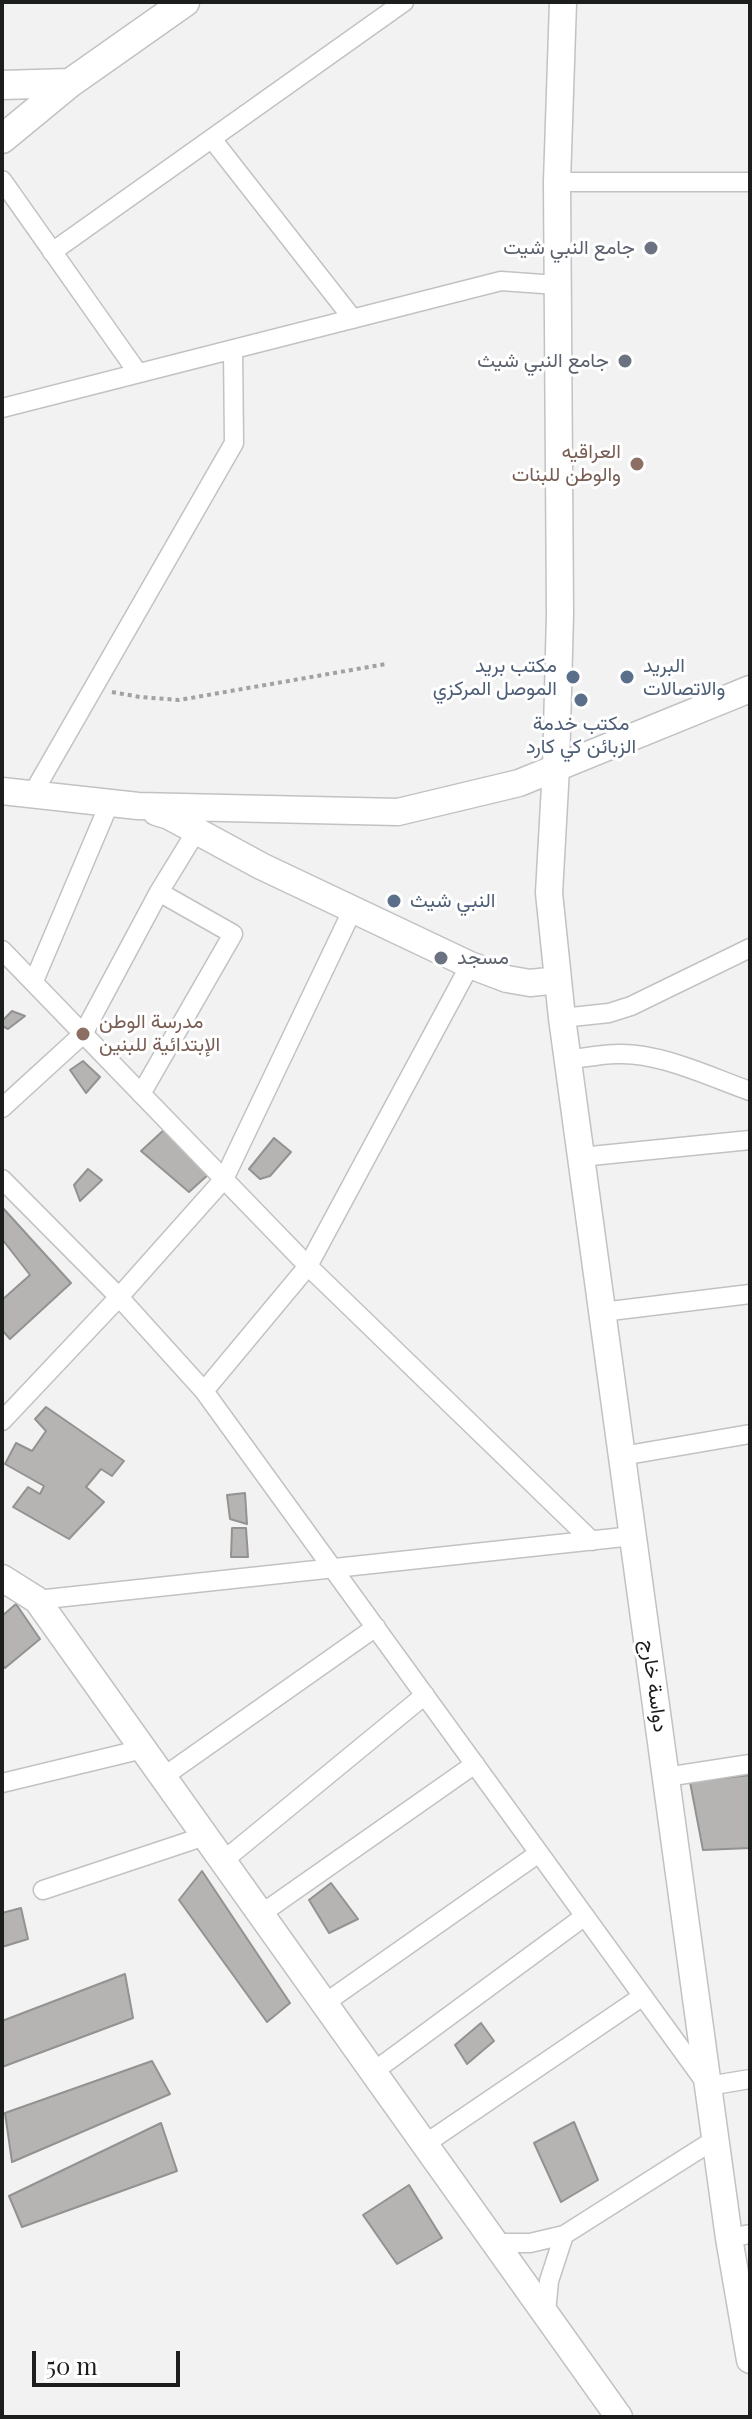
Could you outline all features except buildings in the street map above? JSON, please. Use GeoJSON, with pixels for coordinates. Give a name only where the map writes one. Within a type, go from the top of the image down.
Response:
{"type":"FeatureCollection","features":[{"type":"Feature","properties":{"kind":"main road"},"geometry":{"type":"LineString","coordinates":[[2,139],[70,83],[185,2]]}},
{"type":"Feature","properties":{"kind":"main road"},"geometry":{"type":"LineString","coordinates":[[2,85],[70,83]]}},
{"type":"Feature","properties":{"kind":"street"},"geometry":{"type":"LineString","coordinates":[[52,252],[404,2]]}},
{"type":"Feature","properties":{"kind":"street","name":"دواسة خارج"},"geometry":{"type":"LineString","coordinates":[[563,2],[557,182],[560,614],[549,893],[561,1015],[708,2086],[740,2236],[750,2360]]}},
{"type":"Feature","properties":{"kind":"street"},"geometry":{"type":"LineString","coordinates":[[212,139],[353,319]]}},
{"type":"Feature","properties":{"kind":"street"},"geometry":{"type":"LineString","coordinates":[[2,180],[138,373]]}},
{"type":"Feature","properties":{"kind":"street"},"geometry":{"type":"LineString","coordinates":[[557,182],[750,182]]}},
{"type":"Feature","properties":{"kind":"street"},"geometry":{"type":"LineString","coordinates":[[2,408],[501,281],[557,285]]}},
{"type":"Feature","properties":{"kind":"street"},"geometry":{"type":"LineString","coordinates":[[33,793],[234,443],[233,349]]}},
{"type":"Feature","properties":{"kind":"street"},"geometry":{"type":"LineString","coordinates":[[2,791],[138,806],[398,812],[519,783],[750,689]]}},
{"type":"Feature","properties":{"kind":"street"},"geometry":{"type":"LineString","coordinates":[[34,981],[110,802]]}},
{"type":"Feature","properties":{"kind":"street"},"geometry":{"type":"LineString","coordinates":[[138,806],[169,816],[261,866],[470,965],[507,979],[530,983],[558,980]]}},
{"type":"Feature","properties":{"kind":"street"},"geometry":{"type":"LineString","coordinates":[[2,1108],[83,1034],[159,892],[197,830]]}},
{"type":"Feature","properties":{"kind":"street"},"geometry":{"type":"LineString","coordinates":[[141,1094],[233,934],[159,892]]}},
{"type":"Feature","properties":{"kind":"street"},"geometry":{"type":"LineString","coordinates":[[2,1421],[224,1179],[352,911]]}},
{"type":"Feature","properties":{"kind":"street"},"geometry":{"type":"LineString","coordinates":[[561,1015],[609,1013],[631,1006],[750,948]]}},
{"type":"Feature","properties":{"kind":"street"},"geometry":{"type":"LineString","coordinates":[[2,950],[308,1266],[592,1541]]}},
{"type":"Feature","properties":{"kind":"street"},"geometry":{"type":"LineString","coordinates":[[204,1391],[308,1266],[470,965]]}},
{"type":"Feature","properties":{"kind":"street"},"geometry":{"type":"LineString","coordinates":[[567,1060],[619,1054],[646,1057],[750,1091]]}},
{"type":"Feature","properties":{"kind":"street"},"geometry":{"type":"LineString","coordinates":[[581,1157],[750,1140]]}},
{"type":"Feature","properties":{"kind":"street"},"geometry":{"type":"LineString","coordinates":[[2,1179],[119,1297],[204,1391],[708,2086],[750,2079]]}},
{"type":"Feature","properties":{"kind":"street"},"geometry":{"type":"LineString","coordinates":[[602,1312],[750,1294]]}},
{"type":"Feature","properties":{"kind":"street"},"geometry":{"type":"LineString","coordinates":[[622,1456],[750,1434]]}},
{"type":"Feature","properties":{"kind":"street"},"geometry":{"type":"LineString","coordinates":[[37,1600],[633,1536]]}},
{"type":"Feature","properties":{"kind":"street"},"geometry":{"type":"LineString","coordinates":[[2,1578],[37,1600],[619,2417]]}},
{"type":"Feature","properties":{"kind":"street"},"geometry":{"type":"LineString","coordinates":[[163,1777],[376,1627]]}},
{"type":"Feature","properties":{"kind":"street"},"geometry":{"type":"LineString","coordinates":[[223,1861],[425,1695]]}},
{"type":"Feature","properties":{"kind":"street"},"geometry":{"type":"LineString","coordinates":[[2,1783],[143,1749]]}},
{"type":"Feature","properties":{"kind":"street"},"geometry":{"type":"LineString","coordinates":[[261,1914],[475,1764]]}},
{"type":"Feature","properties":{"kind":"street"},"geometry":{"type":"LineString","coordinates":[[666,1777],[750,1764]]}},
{"type":"Feature","properties":{"kind":"street"},"geometry":{"type":"LineString","coordinates":[[43,1890],[205,1836]]}},
{"type":"Feature","properties":{"kind":"street"},"geometry":{"type":"LineString","coordinates":[[325,2003],[539,1853]]}},
{"type":"Feature","properties":{"kind":"street"},"geometry":{"type":"LineString","coordinates":[[373,2072],[585,1916]]}},
{"type":"Feature","properties":{"kind":"street"},"geometry":{"type":"LineString","coordinates":[[425,2144],[643,1996]]}},
{"type":"Feature","properties":{"kind":"street"},"geometry":{"type":"LineString","coordinates":[[495,2243],[530,2243],[564,2235],[717,2138]]}},
{"type":"Feature","properties":{"kind":"street"},"geometry":{"type":"LineString","coordinates":[[546,2313],[553,2265],[564,2235]]}},
{"type":"Feature","properties":{"kind":"path"},"geometry":{"type":"LineString","coordinates":[[94,689],[179,700],[386,664]]}},
{"type":"Feature","properties":{"kind":"place","name":"جامع النبي شيت"},"geometry":{"type":"Point","coordinates":[651,248]}},
{"type":"Feature","properties":{"kind":"place","name":"جامع النبي شيث"},"geometry":{"type":"Point","coordinates":[625,361]}},
{"type":"Feature","properties":{"kind":"place","name":"العراقيه والوطن للبنات"},"geometry":{"type":"Point","coordinates":[637,464]}},
{"type":"Feature","properties":{"kind":"place","name":"مكتب بريد الموصل المركزي"},"geometry":{"type":"Point","coordinates":[573,677]}},
{"type":"Feature","properties":{"kind":"place","name":"البريد والاتصالات"},"geometry":{"type":"Point","coordinates":[627,677]}},
{"type":"Feature","properties":{"kind":"place","name":"مكتب خدمة الزبائن كي كارد"},"geometry":{"type":"Point","coordinates":[581,700]}},
{"type":"Feature","properties":{"kind":"place","name":"النبي شيث"},"geometry":{"type":"Point","coordinates":[394,901]}},
{"type":"Feature","properties":{"kind":"place","name":"مسجد"},"geometry":{"type":"Point","coordinates":[441,958]}},
{"type":"Feature","properties":{"kind":"place","name":"مدرسة الوطن الإبتدائية للبنين"},"geometry":{"type":"Point","coordinates":[83,1034]}}]}
